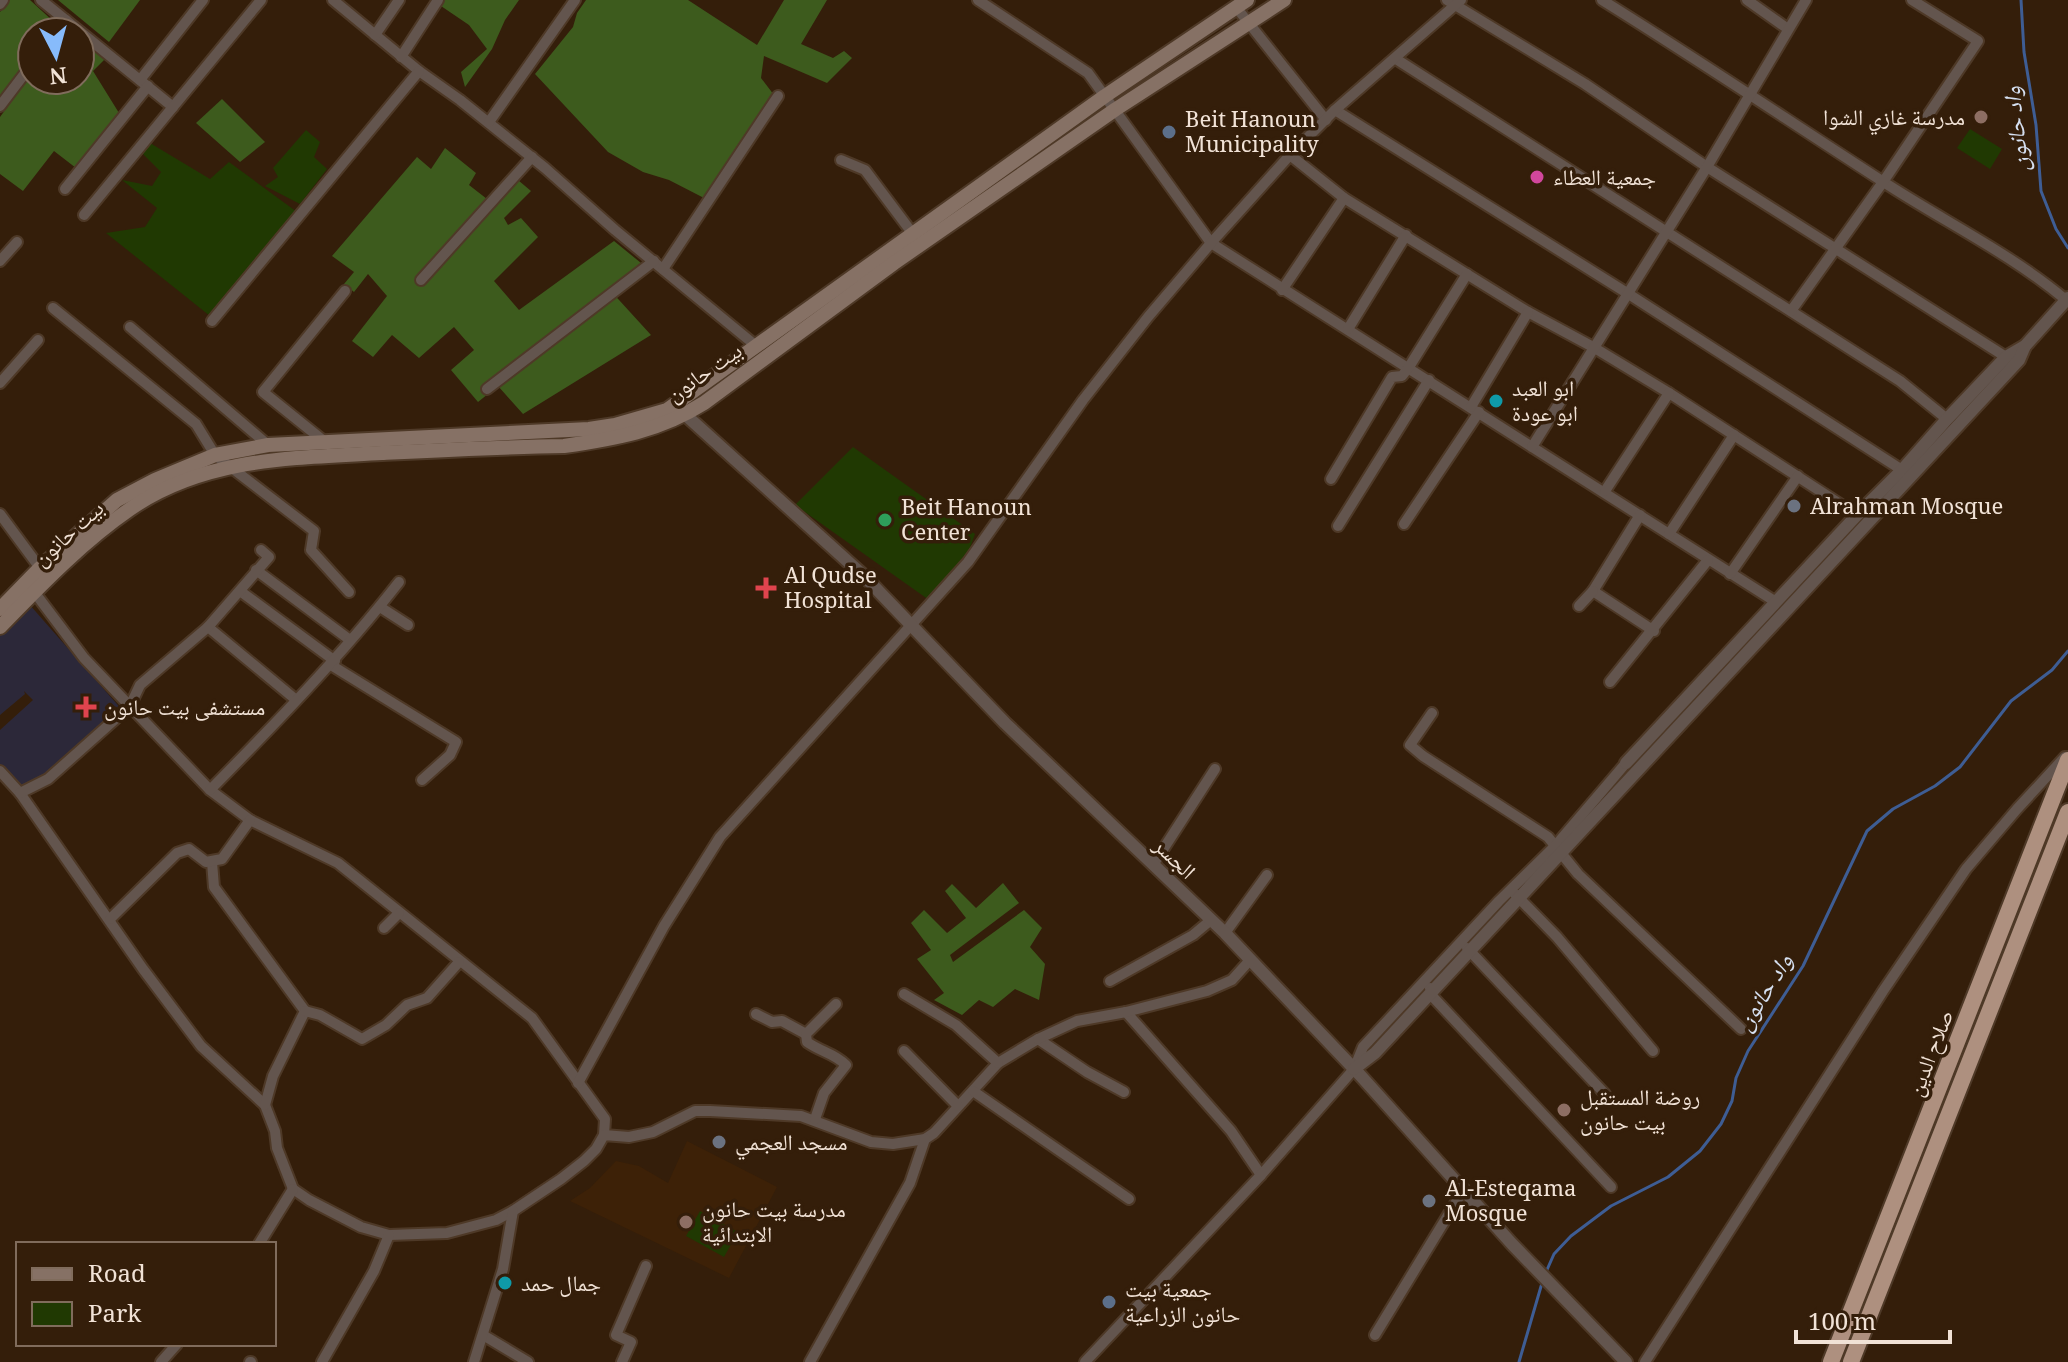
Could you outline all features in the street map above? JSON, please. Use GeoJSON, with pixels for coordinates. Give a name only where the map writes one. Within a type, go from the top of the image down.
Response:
{"type":"FeatureCollection","features":[{"type":"Feature","properties":{"kind":"highway","name":"صلاح الدين"},"geometry":{"type":"LineString","coordinates":[[1831,1362],[2068,757]]}},
{"type":"Feature","properties":{"kind":"highway","name":"صلاح الدين"},"geometry":{"type":"LineString","coordinates":[[1851,1362],[2068,812]]}},
{"type":"Feature","properties":{"kind":"main road","name":"بيت حانون"},"geometry":{"type":"LineString","coordinates":[[0,609],[132,508],[180,484],[230,466],[291,457],[564,446],[639,433],[680,410],[1116,109],[1284,0]]}},
{"type":"Feature","properties":{"kind":"main road","name":"بيت حانون"},"geometry":{"type":"LineString","coordinates":[[0,627],[31,587],[40,568],[117,500],[215,455],[268,445],[589,429],[667,410],[680,410],[755,345],[1105,96],[1242,4]]}},
{"type":"Feature","properties":{"kind":"street"},"geometry":{"type":"LineString","coordinates":[[41,0],[61,16]]}},
{"type":"Feature","properties":{"kind":"street"},"geometry":{"type":"LineString","coordinates":[[65,189],[203,0]]}},
{"type":"Feature","properties":{"kind":"street"},"geometry":{"type":"LineString","coordinates":[[84,215],[261,0]]}},
{"type":"Feature","properties":{"kind":"street"},"geometry":{"type":"LineString","coordinates":[[333,0],[401,57],[532,157],[755,345]]}},
{"type":"Feature","properties":{"kind":"street"},"geometry":{"type":"LineString","coordinates":[[375,35],[399,0]]}},
{"type":"Feature","properties":{"kind":"street"},"geometry":{"type":"LineString","coordinates":[[401,57],[438,0]]}},
{"type":"Feature","properties":{"kind":"street"},"geometry":{"type":"LineString","coordinates":[[489,122],[575,0]]}},
{"type":"Feature","properties":{"kind":"street"},"geometry":{"type":"LineString","coordinates":[[978,0],[1088,73],[1211,243],[1776,602]]}},
{"type":"Feature","properties":{"kind":"street"},"geometry":{"type":"LineString","coordinates":[[1558,850],[1626,763],[1947,419],[2006,357],[2025,346],[2067,299],[2041,279],[1883,182],[1602,0]]}},
{"type":"Feature","properties":{"kind":"street"},"geometry":{"type":"LineString","coordinates":[[1747,0],[1788,29]]}},
{"type":"Feature","properties":{"kind":"street"},"geometry":{"type":"LineString","coordinates":[[1532,447],[1707,167],[1806,0]]}},
{"type":"Feature","properties":{"kind":"street"},"geometry":{"type":"LineString","coordinates":[[1791,311],[1978,41],[1912,0]]}},
{"type":"Feature","properties":{"kind":"street"},"geometry":{"type":"LineString","coordinates":[[578,1083],[664,926],[720,837],[968,562],[1083,400],[1211,243],[1335,110],[1396,59],[1454,2],[2006,357]]}},
{"type":"Feature","properties":{"kind":"street"},"geometry":{"type":"LineString","coordinates":[[1242,4],[1249,23],[1326,120]]}},
{"type":"Feature","properties":{"kind":"street"},"geometry":{"type":"LineString","coordinates":[[96,44],[173,107]]}},
{"type":"Feature","properties":{"kind":"street"},"geometry":{"type":"LineString","coordinates":[[1396,59],[1900,381],[1947,419]]}},
{"type":"Feature","properties":{"kind":"street"},"geometry":{"type":"LineString","coordinates":[[212,321],[419,71]]}},
{"type":"Feature","properties":{"kind":"street"},"geometry":{"type":"LineString","coordinates":[[0,106],[16,85]]}},
{"type":"Feature","properties":{"kind":"street"},"geometry":{"type":"LineString","coordinates":[[663,269],[778,96]]}},
{"type":"Feature","properties":{"kind":"street"},"geometry":{"type":"LineString","coordinates":[[1335,110],[1902,470]]}},
{"type":"Feature","properties":{"kind":"street"},"geometry":{"type":"LineString","coordinates":[[1290,155],[1344,198],[1528,312],[1669,393],[1857,515]]}},
{"type":"Feature","properties":{"kind":"street"},"geometry":{"type":"LineString","coordinates":[[421,280],[532,157]]}},
{"type":"Feature","properties":{"kind":"street"},"geometry":{"type":"LineString","coordinates":[[841,160],[865,170],[913,234]]}},
{"type":"Feature","properties":{"kind":"street"},"geometry":{"type":"LineString","coordinates":[[1282,290],[1344,198]]}},
{"type":"Feature","properties":{"kind":"street"},"geometry":{"type":"LineString","coordinates":[[1348,329],[1406,235]]}},
{"type":"Feature","properties":{"kind":"street"},"geometry":{"type":"LineString","coordinates":[[0,261],[17,242]]}},
{"type":"Feature","properties":{"kind":"street"},"geometry":{"type":"LineString","coordinates":[[487,389],[654,261]]}},
{"type":"Feature","properties":{"kind":"street"},"geometry":{"type":"LineString","coordinates":[[1331,479],[1392,377],[1402,376],[1409,367],[1467,274]]}},
{"type":"Feature","properties":{"kind":"street"},"geometry":{"type":"LineString","coordinates":[[325,442],[263,392],[345,291]]}},
{"type":"Feature","properties":{"kind":"street"},"geometry":{"type":"LineString","coordinates":[[53,308],[196,424],[215,455],[314,531],[311,550],[349,592]]}},
{"type":"Feature","properties":{"kind":"street"},"geometry":{"type":"LineString","coordinates":[[1404,524],[1475,410],[1528,312]]}},
{"type":"Feature","properties":{"kind":"street"},"geometry":{"type":"LineString","coordinates":[[130,327],[268,445]]}},
{"type":"Feature","properties":{"kind":"street"},"geometry":{"type":"LineString","coordinates":[[0,383],[38,340]]}},
{"type":"Feature","properties":{"kind":"street"},"geometry":{"type":"LineString","coordinates":[[1085,1362],[1261,1175],[1354,1069],[1375,1053],[1465,947],[2019,360],[2025,346]]}},
{"type":"Feature","properties":{"kind":"street"},"geometry":{"type":"LineString","coordinates":[[1338,526],[1429,380]]}},
{"type":"Feature","properties":{"kind":"street"},"geometry":{"type":"LineString","coordinates":[[1605,491],[1669,393]]}},
{"type":"Feature","properties":{"kind":"street","name":"الجسر"},"geometry":{"type":"LineString","coordinates":[[680,410],[844,557],[1005,723],[1225,933],[1354,1069],[1512,1244],[1626,1362]]}},
{"type":"Feature","properties":{"kind":"street"},"geometry":{"type":"LineString","coordinates":[[1669,534],[1734,435]]}},
{"type":"Feature","properties":{"kind":"street"},"geometry":{"type":"LineString","coordinates":[[1730,574],[1798,476]]}},
{"type":"Feature","properties":{"kind":"street"},"geometry":{"type":"LineString","coordinates":[[0,514],[40,568]]}},
{"type":"Feature","properties":{"kind":"street"},"geometry":{"type":"LineString","coordinates":[[1579,606],[1593,591],[1640,515]]}},
{"type":"Feature","properties":{"kind":"street"},"geometry":{"type":"LineString","coordinates":[[20,793],[48,779],[130,706],[140,685],[208,627],[269,557],[261,550]]}},
{"type":"Feature","properties":{"kind":"street"},"geometry":{"type":"LineString","coordinates":[[1610,682],[1708,560]]}},
{"type":"Feature","properties":{"kind":"street"},"geometry":{"type":"LineString","coordinates":[[256,570],[350,640]]}},
{"type":"Feature","properties":{"kind":"street"},"geometry":{"type":"LineString","coordinates":[[210,790],[333,663],[399,582]]}},
{"type":"Feature","properties":{"kind":"street"},"geometry":{"type":"LineString","coordinates":[[0,771],[20,793],[201,1046],[265,1105],[293,1189],[361,1227],[389,1235],[447,1233],[496,1220],[513,1211],[584,1161],[596,1149],[604,1135],[605,1119],[532,1018],[338,863],[250,820],[210,790],[84,658],[31,587]]}},
{"type":"Feature","properties":{"kind":"street"},"geometry":{"type":"LineString","coordinates":[[240,591],[333,663],[456,742],[450,755],[422,780]]}},
{"type":"Feature","properties":{"kind":"street"},"geometry":{"type":"LineString","coordinates":[[1593,591],[1654,631]]}},
{"type":"Feature","properties":{"kind":"street"},"geometry":{"type":"LineString","coordinates":[[380,607],[408,625]]}},
{"type":"Feature","properties":{"kind":"street"},"geometry":{"type":"LineString","coordinates":[[208,627],[295,699]]}},
{"type":"Feature","properties":{"kind":"street"},"geometry":{"type":"LineString","coordinates":[[1432,713],[1410,745],[1558,850],[1578,874],[1741,1029]]}},
{"type":"Feature","properties":{"kind":"street"},"geometry":{"type":"LineString","coordinates":[[1645,1362],[1883,991],[1966,869],[2017,809],[2068,757]]}},
{"type":"Feature","properties":{"kind":"street"},"geometry":{"type":"LineString","coordinates":[[1153,865],[1215,769]]}},
{"type":"Feature","properties":{"kind":"street"},"geometry":{"type":"LineString","coordinates":[[110,919],[177,853],[189,849],[201,860],[212,862],[222,859],[250,820]]}},
{"type":"Feature","properties":{"kind":"street"},"geometry":{"type":"LineString","coordinates":[[212,862],[214,887],[305,1011],[320,1015],[362,1039],[386,1025],[407,1005],[427,998],[459,962]]}},
{"type":"Feature","properties":{"kind":"street"},"geometry":{"type":"LineString","coordinates":[[1225,933],[1267,875]]}},
{"type":"Feature","properties":{"kind":"street"},"geometry":{"type":"LineString","coordinates":[[1515,894],[1653,1051]]}},
{"type":"Feature","properties":{"kind":"street"},"geometry":{"type":"LineString","coordinates":[[384,928],[399,913]]}},
{"type":"Feature","properties":{"kind":"street"},"geometry":{"type":"LineString","coordinates":[[1110,981],[1193,935],[1211,920]]}},
{"type":"Feature","properties":{"kind":"street"},"geometry":{"type":"LineString","coordinates":[[1465,947],[1605,1094]]}},
{"type":"Feature","properties":{"kind":"street"},"geometry":{"type":"LineString","coordinates":[[810,1362],[910,1183],[925,1139],[998,1063],[1038,1039],[1077,1021],[1207,991],[1232,980],[1250,960]]}},
{"type":"Feature","properties":{"kind":"street"},"geometry":{"type":"LineString","coordinates":[[1429,986],[1433,997],[1611,1187]]}},
{"type":"Feature","properties":{"kind":"street"},"geometry":{"type":"LineString","coordinates":[[904,994],[956,1025],[998,1063]]}},
{"type":"Feature","properties":{"kind":"street"},"geometry":{"type":"LineString","coordinates":[[806,1034],[836,1004]]}},
{"type":"Feature","properties":{"kind":"street"},"geometry":{"type":"LineString","coordinates":[[265,1105],[273,1076],[305,1011]]}},
{"type":"Feature","properties":{"kind":"street"},"geometry":{"type":"LineString","coordinates":[[1126,1012],[1231,1131],[1261,1175]]}},
{"type":"Feature","properties":{"kind":"street"},"geometry":{"type":"LineString","coordinates":[[756,1014],[772,1022],[782,1021],[806,1034]]}},
{"type":"Feature","properties":{"kind":"street"},"geometry":{"type":"LineString","coordinates":[[806,1034],[807,1042],[816,1049],[835,1054],[846,1065],[824,1093],[815,1119]]}},
{"type":"Feature","properties":{"kind":"street"},"geometry":{"type":"LineString","coordinates":[[1038,1039],[1124,1092]]}},
{"type":"Feature","properties":{"kind":"street"},"geometry":{"type":"LineString","coordinates":[[904,1051],[958,1106]]}},
{"type":"Feature","properties":{"kind":"street"},"geometry":{"type":"LineString","coordinates":[[973,1091],[1129,1199]]}},
{"type":"Feature","properties":{"kind":"street"},"geometry":{"type":"LineString","coordinates":[[604,1135],[629,1137],[653,1132],[695,1111],[783,1113],[815,1119],[838,1132],[871,1142],[893,1144],[925,1139]]}},
{"type":"Feature","properties":{"kind":"street"},"geometry":{"type":"LineString","coordinates":[[260,1242],[293,1189]]}},
{"type":"Feature","properties":{"kind":"street"},"geometry":{"type":"LineString","coordinates":[[1375,1335],[1464,1189]]}},
{"type":"Feature","properties":{"kind":"street"},"geometry":{"type":"LineString","coordinates":[[474,1362],[503,1269],[513,1211]]}},
{"type":"Feature","properties":{"kind":"street"},"geometry":{"type":"LineString","coordinates":[[322,1362],[374,1271],[389,1235]]}},
{"type":"Feature","properties":{"kind":"street"},"geometry":{"type":"LineString","coordinates":[[622,1362],[631,1342],[616,1335],[646,1266]]}},
{"type":"Feature","properties":{"kind":"street"},"geometry":{"type":"LineString","coordinates":[[483,1335],[528,1362]]}},
{"type":"Feature","properties":{"kind":"street"},"geometry":{"type":"LineString","coordinates":[[161,1362],[175,1346]]}},
{"type":"Feature","properties":{"kind":"shaded area"},"geometry":{"type":"Polygon","coordinates":[[[29,604],[123,711],[27,797],[0,767],[0,730],[33,700],[24,691],[25,694],[0,715],[0,634],[29,604]]]}},
{"type":"Feature","properties":{"kind":"shaded area","name":"مدرسة بيت حانون الابتدائية"},"geometry":{"type":"Polygon","coordinates":[[[687,1141],[777,1187],[729,1278],[570,1201],[590,1188],[616,1161],[639,1166],[668,1183],[687,1141]]]}},
{"type":"Feature","properties":{"kind":"green space"},"geometry":{"type":"Polygon","coordinates":[[[10,0],[30,0],[47,16],[16,16],[16,76],[0,98],[0,12],[10,0]]]}},
{"type":"Feature","properties":{"kind":"green space"},"geometry":{"type":"Polygon","coordinates":[[[58,0],[140,0],[109,42],[96,31],[96,16],[77,16],[58,0]]]}},
{"type":"Feature","properties":{"kind":"green space"},"geometry":{"type":"Polygon","coordinates":[[[444,0],[519,0],[505,20],[492,49],[465,87],[461,72],[487,49],[469,25],[441,6],[444,0]]]}},
{"type":"Feature","properties":{"kind":"green space"},"geometry":{"type":"Polygon","coordinates":[[[586,0],[688,0],[757,45],[784,0],[827,0],[801,44],[833,58],[844,51],[852,58],[827,83],[764,56],[761,78],[774,95],[704,198],[669,180],[643,172],[608,152],[535,74],[573,27],[577,13],[586,0]]]}},
{"type":"Feature","properties":{"kind":"green space"},"geometry":{"type":"Polygon","coordinates":[[[96,50],[106,58],[96,68],[96,50]]]}},
{"type":"Feature","properties":{"kind":"green space"},"geometry":{"type":"Polygon","coordinates":[[[96,76],[119,113],[76,168],[54,151],[23,191],[0,174],[0,117],[16,95],[96,96],[96,76]]]}},
{"type":"Feature","properties":{"kind":"green space"},"geometry":{"type":"Polygon","coordinates":[[[222,99],[265,142],[240,162],[196,123],[222,99]]]}},
{"type":"Feature","properties":{"kind":"green space"},"geometry":{"type":"Polygon","coordinates":[[[1970,129],[2002,149],[1990,169],[1957,148],[1970,129]]]}},
{"type":"Feature","properties":{"kind":"green space"},"geometry":{"type":"Polygon","coordinates":[[[306,130],[320,142],[314,157],[327,169],[300,204],[265,186],[278,177],[273,168],[306,130]]]}},
{"type":"Feature","properties":{"kind":"green space"},"geometry":{"type":"Polygon","coordinates":[[[150,143],[210,179],[229,162],[297,212],[210,316],[106,233],[145,227],[157,208],[122,180],[152,186],[161,172],[142,153],[150,143]]]}},
{"type":"Feature","properties":{"kind":"green space"},"geometry":{"type":"Polygon","coordinates":[[[445,148],[476,173],[469,185],[487,199],[512,175],[531,191],[504,218],[508,225],[521,218],[538,237],[494,281],[519,310],[614,241],[641,263],[609,289],[651,335],[523,414],[498,386],[478,402],[451,370],[474,350],[454,327],[419,358],[392,335],[373,357],[352,341],[387,296],[368,274],[354,292],[344,284],[354,272],[332,256],[417,157],[431,169],[445,148]]]}},
{"type":"Feature","properties":{"kind":"green space","name":"Beit Hanoun Center"},"geometry":{"type":"Polygon","coordinates":[[[853,447],[975,534],[968,553],[929,600],[795,505],[853,447]]]}},
{"type":"Feature","properties":{"kind":"green space"},"geometry":{"type":"Polygon","coordinates":[[[1003,883],[1019,903],[950,955],[953,962],[1024,910],[1042,928],[1030,947],[1045,964],[1039,1000],[1015,989],[993,1007],[979,1000],[962,1015],[934,1000],[944,993],[917,959],[931,950],[911,923],[924,910],[947,933],[966,918],[945,891],[952,884],[976,908],[1003,883]]]}},
{"type":"Feature","properties":{"kind":"green space"},"geometry":{"type":"Polygon","coordinates":[[[700,1211],[738,1232],[724,1257],[686,1236],[700,1211]]]}},
{"type":"Feature","properties":{"kind":"waterway","name":"واد حانون"},"geometry":{"type":"LineString","coordinates":[[2021,0],[2024,52],[2036,125],[2041,191],[2056,229],[2068,248]]}},
{"type":"Feature","properties":{"kind":"waterway","name":"واد حانون"},"geometry":{"type":"LineString","coordinates":[[1546,1272],[1554,1254],[1571,1236],[1611,1206],[1668,1177],[1700,1151],[1721,1124],[1748,1051],[1803,966],[1867,831],[1893,809],[1935,786],[1960,767],[2011,701],[2052,670],[2068,651]]}},
{"type":"Feature","properties":{"kind":"waterway","name":"واد حانون"},"geometry":{"type":"LineString","coordinates":[[1519,1362],[1542,1283]]}},
{"type":"Feature","properties":{"kind":"place","name":"مدرسة غازي الشوا"},"geometry":{"type":"Point","coordinates":[1981,117]}},
{"type":"Feature","properties":{"kind":"place","name":"Beit Hanoun Municipality"},"geometry":{"type":"Point","coordinates":[1169,132]}},
{"type":"Feature","properties":{"kind":"place","name":"جمعية العطاء"},"geometry":{"type":"Point","coordinates":[1537,177]}},
{"type":"Feature","properties":{"kind":"place","name":"ابو العبد ابو عودة"},"geometry":{"type":"Point","coordinates":[1496,401]}},
{"type":"Feature","properties":{"kind":"place","name":"Alrahman Mosque"},"geometry":{"type":"Point","coordinates":[1794,506]}},
{"type":"Feature","properties":{"kind":"place","name":"Beit Hanoun Center"},"geometry":{"type":"Point","coordinates":[885,520]}},
{"type":"Feature","properties":{"kind":"place","name":"Al Qudse Hospital"},"geometry":{"type":"Point","coordinates":[766,588]}},
{"type":"Feature","properties":{"kind":"place","name":"مستشفى بيت حانون"},"geometry":{"type":"Point","coordinates":[86,707]}},
{"type":"Feature","properties":{"kind":"place","name":"روضة المستقبل بيت حانون"},"geometry":{"type":"Point","coordinates":[1564,1110]}},
{"type":"Feature","properties":{"kind":"place","name":"مسجد العجمي"},"geometry":{"type":"Point","coordinates":[719,1142]}},
{"type":"Feature","properties":{"kind":"place","name":"Al-Esteqama Mosque"},"geometry":{"type":"Point","coordinates":[1429,1201]}},
{"type":"Feature","properties":{"kind":"place","name":"مدرسة بيت حانون الابتدائية"},"geometry":{"type":"Point","coordinates":[686,1222]}},
{"type":"Feature","properties":{"kind":"place","name":"جمال حمد"},"geometry":{"type":"Point","coordinates":[505,1283]}},
{"type":"Feature","properties":{"kind":"place","name":"جمعية بيت حانون الزراعية"},"geometry":{"type":"Point","coordinates":[1109,1302]}}]}
